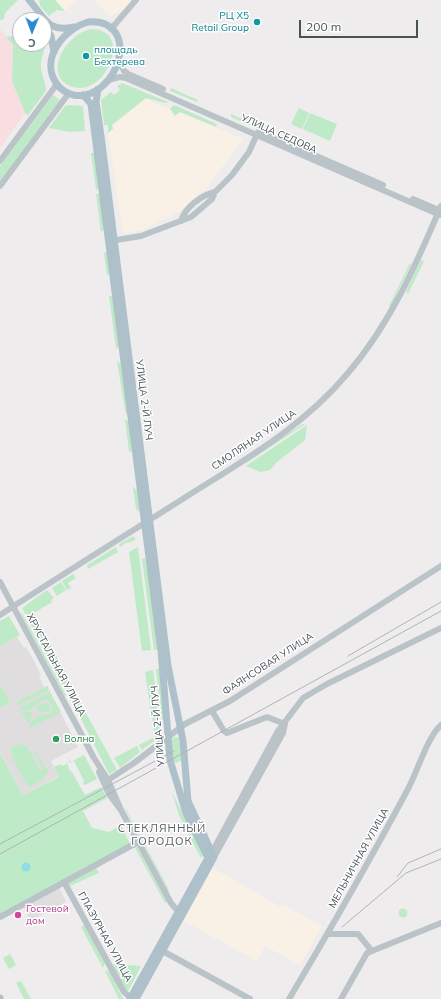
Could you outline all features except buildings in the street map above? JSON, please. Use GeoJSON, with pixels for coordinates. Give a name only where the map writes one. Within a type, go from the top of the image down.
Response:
{"type":"FeatureCollection","features":[{"type":"Feature","properties":{"kind":"main road"},"geometry":{"type":"LineString","coordinates":[[24,0],[34,12]]}},
{"type":"Feature","properties":{"kind":"main road"},"geometry":{"type":"LineString","coordinates":[[29,0],[54,28],[77,26],[95,22],[106,25],[111,29],[119,41],[119,61],[108,80],[98,90],[83,95],[69,93],[57,84],[53,78],[51,66],[54,52],[65,35],[77,26]]}},
{"type":"Feature","properties":{"kind":"main road"},"geometry":{"type":"LineString","coordinates":[[52,41],[54,52]]}},
{"type":"Feature","properties":{"kind":"main road","name":"УЛИЦА 2-Й ЛУЧ"},"geometry":{"type":"LineString","coordinates":[[98,90],[96,102],[111,241]]}},
{"type":"Feature","properties":{"kind":"main road","name":"УЛИЦА 2-Й ЛУЧ"},"geometry":{"type":"LineString","coordinates":[[83,95],[91,104],[111,241],[147,521],[169,671],[180,727],[189,805],[211,856]]}},
{"type":"Feature","properties":{"kind":"main road","name":"УЛИЦА 2-Й ЛУЧ"},"geometry":{"type":"LineString","coordinates":[[147,521],[163,666],[171,764],[186,813],[211,856]]}},
{"type":"Feature","properties":{"kind":"main road"},"geometry":{"type":"LineString","coordinates":[[171,764],[180,765],[185,761]]}},
{"type":"Feature","properties":{"kind":"main road"},"geometry":{"type":"LineString","coordinates":[[132,999],[211,856]]}},
{"type":"Feature","properties":{"kind":"street"},"geometry":{"type":"LineString","coordinates":[[111,29],[136,0]]}},
{"type":"Feature","properties":{"kind":"street","name":"УЛИЦА СЕДОВА"},"geometry":{"type":"LineString","coordinates":[[119,61],[124,71],[128,74],[258,133]]}},
{"type":"Feature","properties":{"kind":"street","name":"УЛИЦА СЕДОВА"},"geometry":{"type":"LineString","coordinates":[[108,80],[120,77],[126,78],[440,211]]}},
{"type":"Feature","properties":{"kind":"street"},"geometry":{"type":"LineString","coordinates":[[0,161],[57,84]]}},
{"type":"Feature","properties":{"kind":"street"},"geometry":{"type":"LineString","coordinates":[[0,186],[69,93]]}},
{"type":"Feature","properties":{"kind":"street"},"geometry":{"type":"LineString","coordinates":[[111,241],[141,236],[181,221],[187,210],[206,194],[215,192],[232,175],[249,152],[258,133]]}},
{"type":"Feature","properties":{"kind":"street","name":"СМОЛЯНАЯ УЛИЦА"},"geometry":{"type":"LineString","coordinates":[[0,615],[283,434],[305,417],[328,396],[353,368],[385,323],[407,283],[440,211]]}},
{"type":"Feature","properties":{"kind":"street","name":"ФАЯНСОВАЯ УЛИЦА"},"geometry":{"type":"LineString","coordinates":[[108,780],[134,763],[180,727],[241,694],[441,566]]}},
{"type":"Feature","properties":{"kind":"street","name":"ХРУСТАЛЬНАЯ УЛИЦА"},"geometry":{"type":"LineString","coordinates":[[0,582],[94,758],[108,780],[121,810],[171,903],[180,914]]}},
{"type":"Feature","properties":{"kind":"street"},"geometry":{"type":"LineString","coordinates":[[211,856],[278,731],[285,724],[299,703],[313,693],[441,628]]}},
{"type":"Feature","properties":{"kind":"street"},"geometry":{"type":"LineString","coordinates":[[212,711],[227,734],[266,717],[285,724]]}},
{"type":"Feature","properties":{"kind":"street","name":"МЕЛЬНИЧНАЯ УЛИЦА"},"geometry":{"type":"LineString","coordinates":[[289,999],[328,934],[417,772],[425,750],[441,725]]}},
{"type":"Feature","properties":{"kind":"street","name":"ХРУСТАЛЬНАЯ УЛИЦА"},"geometry":{"type":"LineString","coordinates":[[94,758],[109,794],[121,810]]}},
{"type":"Feature","properties":{"kind":"street"},"geometry":{"type":"LineString","coordinates":[[0,917],[138,842]]}},
{"type":"Feature","properties":{"kind":"street","name":"ГЛАЗУРНАЯ УЛИЦА"},"geometry":{"type":"LineString","coordinates":[[64,882],[124,992],[132,999]]}},
{"type":"Feature","properties":{"kind":"street"},"geometry":{"type":"LineString","coordinates":[[341,999],[367,953],[441,923]]}},
{"type":"Feature","properties":{"kind":"street"},"geometry":{"type":"LineString","coordinates":[[328,934],[358,934],[372,950]]}},
{"type":"Feature","properties":{"kind":"street"},"geometry":{"type":"LineString","coordinates":[[160,950],[250,999]]}},
{"type":"Feature","properties":{"kind":"shaded area"},"geometry":{"type":"Polygon","coordinates":[[[55,0],[78,0],[65,11],[55,0]]]}},
{"type":"Feature","properties":{"kind":"shaded area"},"geometry":{"type":"Polygon","coordinates":[[[94,0],[132,0],[123,10],[109,16],[94,0]]]}},
{"type":"Feature","properties":{"kind":"shaded area"},"geometry":{"type":"Polygon","coordinates":[[[0,29],[12,44],[12,81],[25,113],[0,148],[0,29]]]}},
{"type":"Feature","properties":{"kind":"shaded area"},"geometry":{"type":"Polygon","coordinates":[[[146,98],[158,105],[170,109],[175,115],[180,112],[243,139],[209,185],[180,211],[143,230],[123,234],[108,133],[113,128],[112,125],[146,98]]]}},
{"type":"Feature","properties":{"kind":"shaded area"},"geometry":{"type":"Polygon","coordinates":[[[17,637],[24,648],[26,647],[34,661],[41,675],[39,677],[44,687],[47,686],[78,747],[51,761],[59,776],[23,795],[0,752],[0,708],[10,703],[0,683],[0,646],[17,637]]]}},
{"type":"Feature","properties":{"kind":"shaded area"},"geometry":{"type":"Polygon","coordinates":[[[213,868],[281,907],[282,904],[322,926],[300,965],[265,946],[257,961],[184,921],[213,868]]]}},
{"type":"Feature","properties":{"kind":"shaded area"},"geometry":{"type":"Polygon","coordinates":[[[59,887],[66,902],[30,921],[23,906],[59,887]]]}},
{"type":"Feature","properties":{"kind":"green space"},"geometry":{"type":"Polygon","coordinates":[[[0,0],[18,0],[5,13],[4,19],[0,20],[0,0]]]}},
{"type":"Feature","properties":{"kind":"green space"},"geometry":{"type":"Polygon","coordinates":[[[39,0],[55,0],[65,11],[57,10],[52,14],[52,12],[45,12],[40,6],[39,0]]]}},
{"type":"Feature","properties":{"kind":"green space"},"geometry":{"type":"Polygon","coordinates":[[[93,29],[105,33],[112,41],[113,51],[110,63],[104,74],[95,83],[85,88],[73,87],[63,82],[59,74],[58,65],[61,55],[74,38],[83,32],[93,29]]]}},
{"type":"Feature","properties":{"kind":"green space"},"geometry":{"type":"Polygon","coordinates":[[[12,36],[12,44],[6,37],[12,36]]]}},
{"type":"Feature","properties":{"kind":"green space"},"geometry":{"type":"Polygon","coordinates":[[[13,52],[44,52],[41,67],[46,91],[28,115],[25,113],[12,81],[13,52]]]}},
{"type":"Feature","properties":{"kind":"green space"},"geometry":{"type":"Polygon","coordinates":[[[122,83],[168,102],[165,103],[146,98],[112,125],[113,129],[108,133],[108,125],[104,125],[101,100],[111,92],[114,95],[120,90],[117,86],[122,83]]]}},
{"type":"Feature","properties":{"kind":"green space"},"geometry":{"type":"Polygon","coordinates":[[[171,88],[198,100],[197,102],[170,91],[171,88]]]}},
{"type":"Feature","properties":{"kind":"green space"},"geometry":{"type":"Polygon","coordinates":[[[53,95],[60,100],[0,181],[0,166],[53,95]]]}},
{"type":"Feature","properties":{"kind":"green space"},"geometry":{"type":"Polygon","coordinates":[[[174,105],[217,124],[216,127],[180,112],[175,116],[170,109],[174,105]]]}},
{"type":"Feature","properties":{"kind":"green space"},"geometry":{"type":"Polygon","coordinates":[[[65,106],[83,106],[85,131],[70,132],[49,128],[65,106]]]}},
{"type":"Feature","properties":{"kind":"green space"},"geometry":{"type":"Polygon","coordinates":[[[299,108],[309,113],[302,129],[291,124],[299,108]]]}},
{"type":"Feature","properties":{"kind":"green space"},"geometry":{"type":"Polygon","coordinates":[[[310,113],[337,124],[330,141],[303,129],[310,113]]]}},
{"type":"Feature","properties":{"kind":"green space"},"geometry":{"type":"Polygon","coordinates":[[[231,114],[273,133],[270,134],[231,117],[231,114]]]}},
{"type":"Feature","properties":{"kind":"green space"},"geometry":{"type":"Polygon","coordinates":[[[91,153],[95,153],[99,189],[96,190],[91,153]]]}},
{"type":"Feature","properties":{"kind":"green space"},"geometry":{"type":"Polygon","coordinates":[[[96,194],[100,194],[104,229],[101,232],[96,194]]]}},
{"type":"Feature","properties":{"kind":"green space"},"geometry":{"type":"Polygon","coordinates":[[[107,252],[110,274],[107,275],[104,253],[107,252]]]}},
{"type":"Feature","properties":{"kind":"green space"},"geometry":{"type":"Polygon","coordinates":[[[421,260],[424,261],[408,294],[406,292],[421,260]]]}},
{"type":"Feature","properties":{"kind":"green space"},"geometry":{"type":"Polygon","coordinates":[[[410,263],[411,265],[390,307],[389,306],[410,263]]]}},
{"type":"Feature","properties":{"kind":"green space"},"geometry":{"type":"Polygon","coordinates":[[[109,296],[113,296],[119,347],[116,348],[109,296]]]}},
{"type":"Feature","properties":{"kind":"green space"},"geometry":{"type":"Polygon","coordinates":[[[117,361],[121,364],[127,412],[126,416],[117,361]]]}},
{"type":"Feature","properties":{"kind":"green space"},"geometry":{"type":"Polygon","coordinates":[[[125,419],[129,422],[132,451],[129,452],[125,419]]]}},
{"type":"Feature","properties":{"kind":"green space"},"geometry":{"type":"Polygon","coordinates":[[[302,424],[305,424],[245,464],[246,462],[302,424]]]}},
{"type":"Feature","properties":{"kind":"green space"},"geometry":{"type":"Polygon","coordinates":[[[307,425],[305,440],[277,462],[270,470],[260,472],[246,466],[307,425]]]}},
{"type":"Feature","properties":{"kind":"green space"},"geometry":{"type":"Polygon","coordinates":[[[133,487],[137,491],[140,512],[136,509],[133,487]]]}},
{"type":"Feature","properties":{"kind":"green space"},"geometry":{"type":"Polygon","coordinates":[[[133,536],[136,539],[134,541],[126,543],[120,547],[119,544],[133,536]]]}},
{"type":"Feature","properties":{"kind":"green space"},"geometry":{"type":"Polygon","coordinates":[[[116,547],[118,552],[88,569],[87,565],[116,547]]]}},
{"type":"Feature","properties":{"kind":"green space"},"geometry":{"type":"Polygon","coordinates":[[[138,547],[151,650],[142,651],[129,552],[138,547]]]}},
{"type":"Feature","properties":{"kind":"green space"},"geometry":{"type":"Polygon","coordinates":[[[145,558],[158,649],[154,650],[142,559],[145,558]]]}},
{"type":"Feature","properties":{"kind":"green space"},"geometry":{"type":"Polygon","coordinates":[[[73,574],[76,578],[68,583],[71,588],[67,590],[62,581],[73,574]]]}},
{"type":"Feature","properties":{"kind":"green space"},"geometry":{"type":"Polygon","coordinates":[[[61,582],[66,590],[57,596],[52,588],[61,582]]]}},
{"type":"Feature","properties":{"kind":"green space"},"geometry":{"type":"Polygon","coordinates":[[[47,590],[54,598],[51,600],[52,602],[34,613],[74,689],[67,693],[22,608],[47,590]]]}},
{"type":"Feature","properties":{"kind":"green space"},"geometry":{"type":"Polygon","coordinates":[[[22,613],[66,695],[65,697],[21,614],[22,613]]]}},
{"type":"Feature","properties":{"kind":"green space"},"geometry":{"type":"Polygon","coordinates":[[[9,616],[20,635],[0,646],[0,621],[9,616]]]}},
{"type":"Feature","properties":{"kind":"green space"},"geometry":{"type":"Polygon","coordinates":[[[156,669],[160,669],[164,719],[162,720],[156,669]]]}},
{"type":"Feature","properties":{"kind":"green space"},"geometry":{"type":"Polygon","coordinates":[[[153,670],[161,733],[157,739],[142,750],[139,745],[155,737],[145,672],[153,670]]]}},
{"type":"Feature","properties":{"kind":"green space"},"geometry":{"type":"Polygon","coordinates":[[[0,683],[10,703],[0,708],[0,683]]]}},
{"type":"Feature","properties":{"kind":"green space"},"geometry":{"type":"Polygon","coordinates":[[[47,686],[49,689],[47,691],[19,705],[17,702],[47,686]]]}},
{"type":"Feature","properties":{"kind":"green space"},"geometry":{"type":"Polygon","coordinates":[[[50,692],[61,712],[30,728],[29,725],[36,717],[51,713],[51,704],[45,700],[30,710],[20,710],[20,708],[50,692]]]}},
{"type":"Feature","properties":{"kind":"green space"},"geometry":{"type":"Polygon","coordinates":[[[80,702],[117,770],[109,774],[74,705],[80,702]]]}},
{"type":"Feature","properties":{"kind":"green space"},"geometry":{"type":"Polygon","coordinates":[[[46,703],[50,706],[50,711],[39,713],[37,706],[46,703]]]}},
{"type":"Feature","properties":{"kind":"green space"},"geometry":{"type":"Polygon","coordinates":[[[21,711],[31,712],[33,716],[28,723],[21,711]]]}},
{"type":"Feature","properties":{"kind":"green space"},"geometry":{"type":"Polygon","coordinates":[[[174,737],[179,738],[182,760],[176,763],[173,761],[171,741],[174,737]]]}},
{"type":"Feature","properties":{"kind":"green space"},"geometry":{"type":"Polygon","coordinates":[[[22,743],[25,747],[27,746],[40,770],[43,769],[33,751],[35,750],[49,773],[43,776],[44,779],[28,787],[11,755],[13,754],[10,749],[22,743]]]}},
{"type":"Feature","properties":{"kind":"green space"},"geometry":{"type":"Polygon","coordinates":[[[137,746],[140,752],[120,768],[114,758],[137,746]]]}},
{"type":"Feature","properties":{"kind":"green space"},"geometry":{"type":"Polygon","coordinates":[[[0,753],[23,795],[59,777],[54,767],[60,764],[62,766],[67,764],[66,760],[70,771],[85,795],[101,787],[107,798],[83,811],[92,828],[109,832],[121,825],[130,844],[0,914],[0,753]]]}},
{"type":"Feature","properties":{"kind":"green space"},"geometry":{"type":"Polygon","coordinates":[[[84,755],[97,779],[85,785],[83,784],[84,781],[74,761],[70,763],[68,759],[71,762],[84,755]]]}},
{"type":"Feature","properties":{"kind":"green space"},"geometry":{"type":"Polygon","coordinates":[[[172,792],[190,828],[187,831],[179,815],[172,792]]]}},
{"type":"Feature","properties":{"kind":"green space"},"geometry":{"type":"Polygon","coordinates":[[[125,809],[169,890],[168,891],[125,809]]]}},
{"type":"Feature","properties":{"kind":"green space"},"geometry":{"type":"Polygon","coordinates":[[[192,831],[203,855],[201,858],[188,834],[192,831]]]}},
{"type":"Feature","properties":{"kind":"green space"},"geometry":{"type":"Polygon","coordinates":[[[134,846],[137,847],[167,902],[165,903],[134,846]]]}},
{"type":"Feature","properties":{"kind":"green space"},"geometry":{"type":"Polygon","coordinates":[[[96,868],[99,873],[70,886],[77,902],[67,884],[96,868]]]}},
{"type":"Feature","properties":{"kind":"green space"},"geometry":{"type":"Polygon","coordinates":[[[403,908],[408,913],[403,918],[398,913],[403,908]]]}},
{"type":"Feature","properties":{"kind":"green space"},"geometry":{"type":"Polygon","coordinates":[[[85,925],[105,963],[103,968],[81,927],[85,925]]]}},
{"type":"Feature","properties":{"kind":"green space"},"geometry":{"type":"Polygon","coordinates":[[[10,954],[16,965],[9,969],[3,958],[10,954]]]}},
{"type":"Feature","properties":{"kind":"green space"},"geometry":{"type":"Polygon","coordinates":[[[112,964],[141,966],[128,991],[126,991],[112,964]]]}},
{"type":"Feature","properties":{"kind":"green space"},"geometry":{"type":"Polygon","coordinates":[[[107,970],[110,972],[123,999],[119,999],[105,971],[107,970]]]}},
{"type":"Feature","properties":{"kind":"green space"},"geometry":{"type":"Polygon","coordinates":[[[21,981],[31,999],[24,999],[16,983],[21,981]]]}},
{"type":"Feature","properties":{"kind":"water"},"geometry":{"type":"Polygon","coordinates":[[[24,863],[28,863],[30,867],[28,871],[24,871],[22,869],[22,865],[24,863]]]}},
{"type":"Feature","properties":{"kind":"railway"},"geometry":{"type":"LineString","coordinates":[[348,656],[441,602]]}},
{"type":"Feature","properties":{"kind":"railway"},"geometry":{"type":"LineString","coordinates":[[0,854],[441,611]]}},
{"type":"Feature","properties":{"kind":"railway"},"geometry":{"type":"LineString","coordinates":[[0,844],[174,751]]}},
{"type":"Feature","properties":{"kind":"railway"},"geometry":{"type":"LineString","coordinates":[[397,877],[408,863],[441,849]]}},
{"type":"Feature","properties":{"kind":"railway"},"geometry":{"type":"LineString","coordinates":[[342,927],[406,873],[441,859]]}},
{"type":"Feature","properties":{"kind":"place","name":"РЦ X5 Retail Group"},"geometry":{"type":"Point","coordinates":[257,22]}},
{"type":"Feature","properties":{"kind":"place","name":"площадь Бехтерева"},"geometry":{"type":"Point","coordinates":[86,56]}},
{"type":"Feature","properties":{"kind":"place","name":"Волна"},"geometry":{"type":"Point","coordinates":[56,739]}},
{"type":"Feature","properties":{"kind":"place","name":"Гостевой дом"},"geometry":{"type":"Point","coordinates":[18,915]}},
{"type":"Feature","properties":{"kind":"district","name":"СТЕКЛЯННЫЙ ГОРОДОК"},"geometry":{"type":"Point","coordinates":[162,835]}}]}
